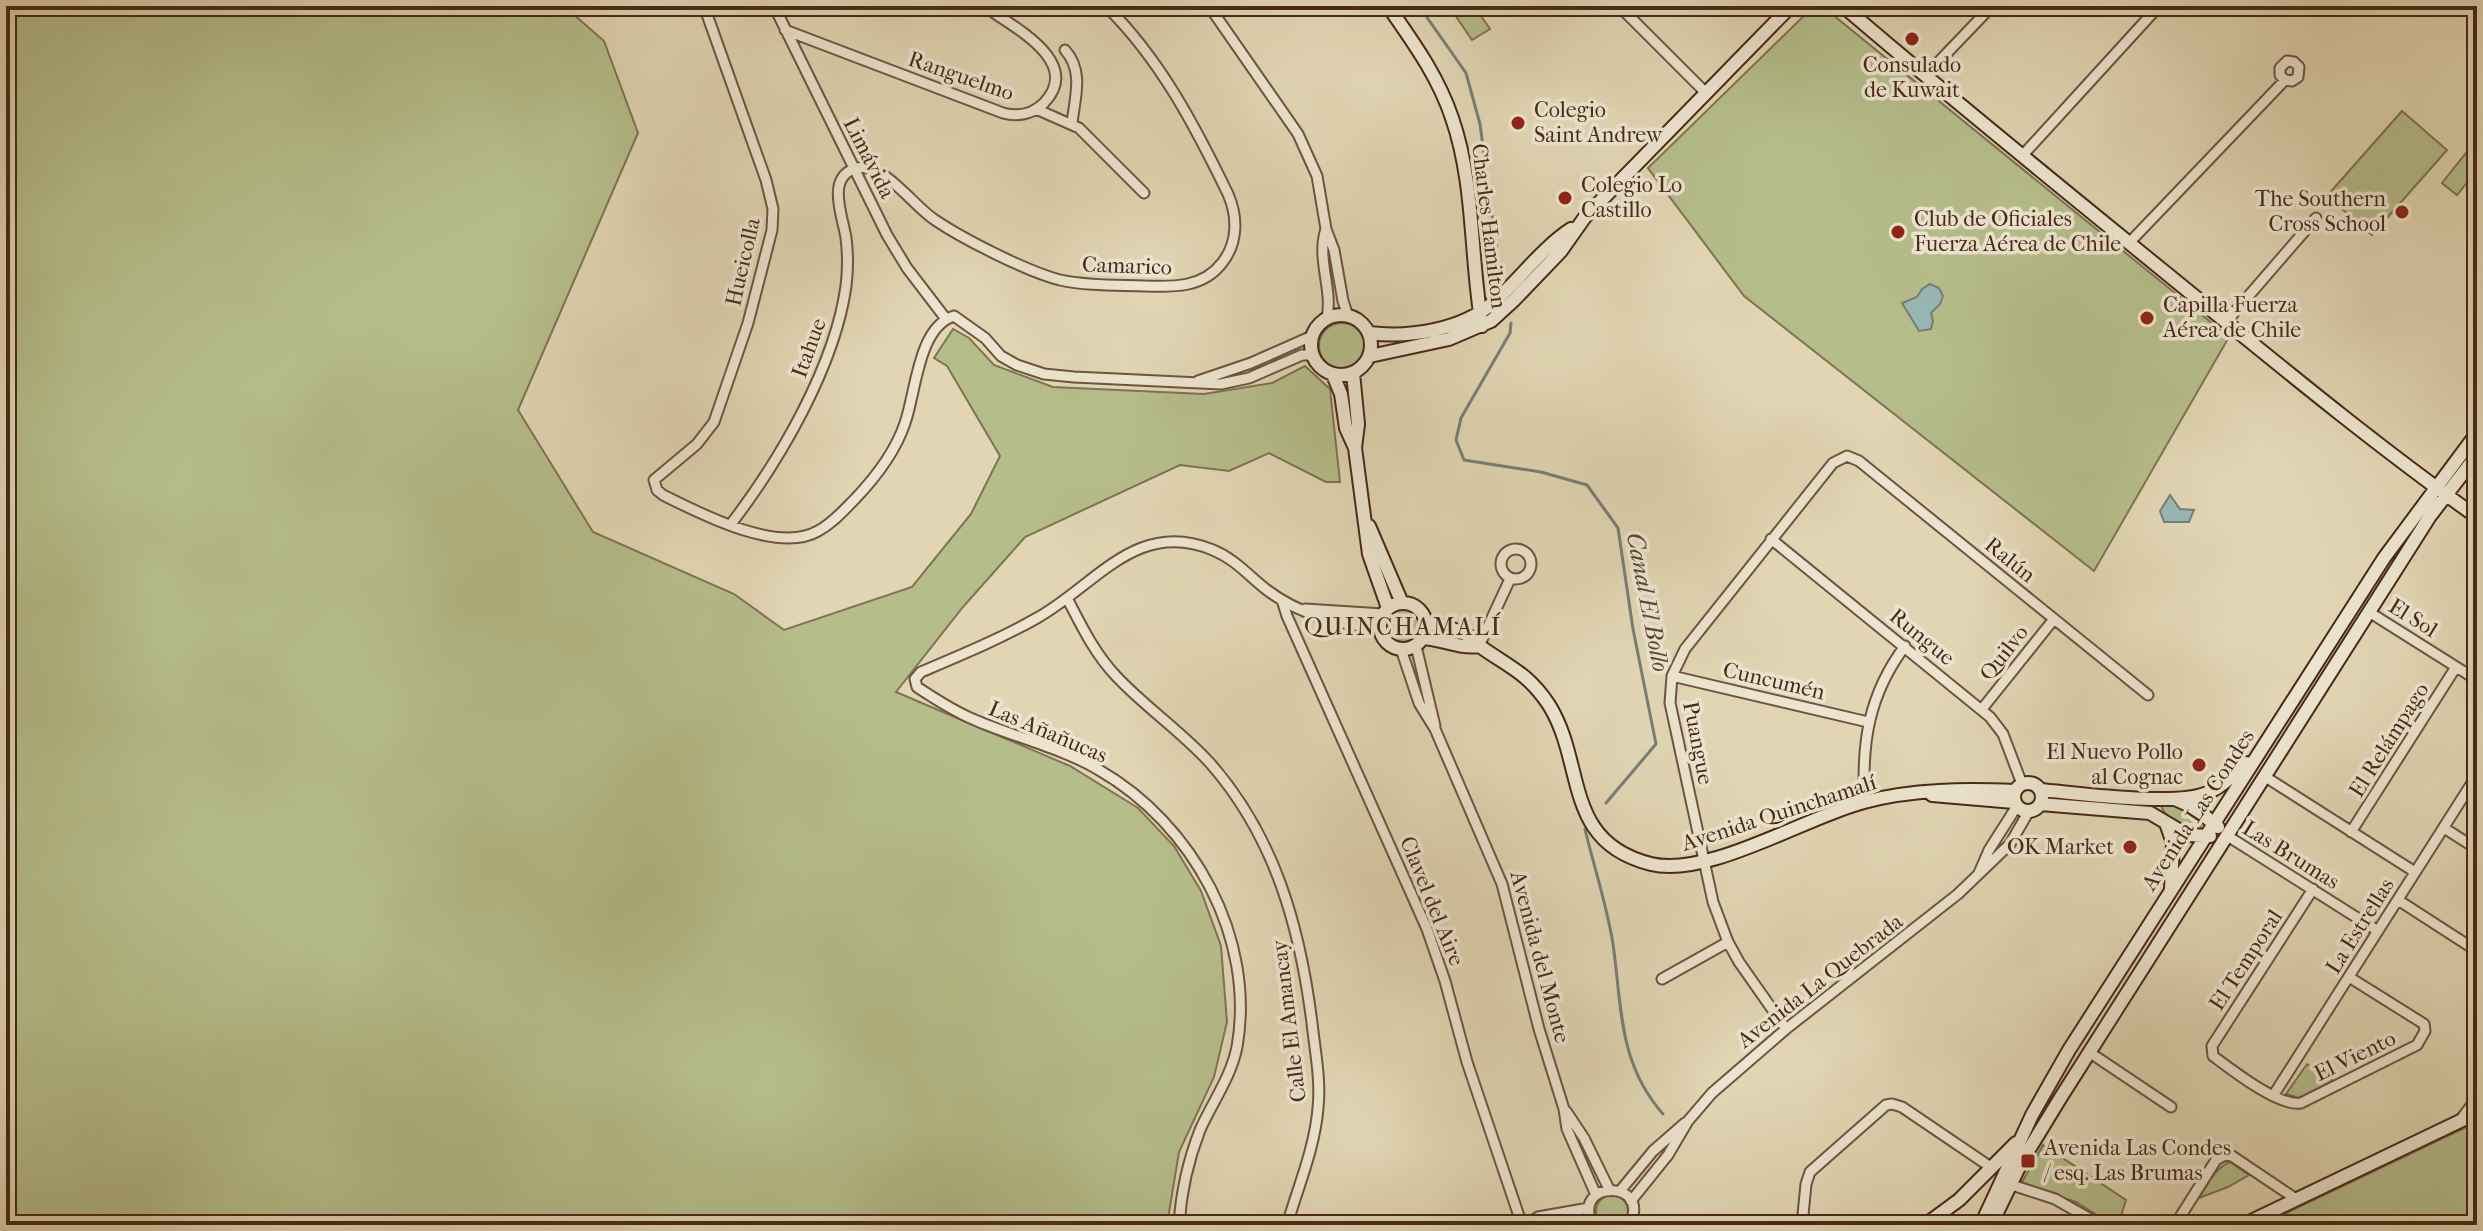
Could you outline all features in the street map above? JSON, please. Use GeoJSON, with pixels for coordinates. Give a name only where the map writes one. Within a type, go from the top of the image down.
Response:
{"type":"FeatureCollection","features":[{"type":"Feature","properties":{"kind":"street","name":"Hueicolla"},"geometry":{"type":"LineString","coordinates":[[704,6],[766,180],[773,209],[772,230],[748,323],[714,422],[697,444],[654,480],[659,493],[731,524]]}},
{"type":"Feature","properties":{"kind":"street","name":"Limávida"},"geometry":{"type":"LineString","coordinates":[[774,6],[897,252],[946,319]]}},
{"type":"Feature","properties":{"kind":"street","name":"Ranguelmo"},"geometry":{"type":"LineString","coordinates":[[785,30],[1003,113],[1016,115],[1036,109],[1052,89],[1054,75],[1051,60],[1042,48],[984,6]]}},
{"type":"Feature","properties":{"kind":"street","name":"Camarico"},"geometry":{"type":"LineString","coordinates":[[854,169],[864,167],[880,171],[917,207],[946,227],[1051,277],[1073,282],[1171,287],[1193,284],[1206,278],[1223,262],[1230,249],[1235,230],[1232,203],[1164,76],[1135,36],[1106,6]]}},
{"type":"Feature","properties":{"kind":"street"},"geometry":{"type":"LineString","coordinates":[[1209,6],[1304,144],[1320,186],[1326,229],[1336,258],[1348,316]]}},
{"type":"Feature","properties":{"kind":"street","name":"Charles Hamilton"},"geometry":{"type":"LineString","coordinates":[[1388,6],[1434,75],[1456,129],[1465,174],[1482,326]]}},
{"type":"Feature","properties":{"kind":"street"},"geometry":{"type":"LineString","coordinates":[[1619,6],[1706,93]]}},
{"type":"Feature","properties":{"kind":"street"},"geometry":{"type":"LineString","coordinates":[[1369,333],[1425,331],[1456,323],[1480,312],[1506,291],[1552,242],[1577,225],[1791,6]]}},
{"type":"Feature","properties":{"kind":"street"},"geometry":{"type":"LineString","coordinates":[[1843,6],[2226,322],[2477,517]]}},
{"type":"Feature","properties":{"kind":"street"},"geometry":{"type":"LineString","coordinates":[[1925,76],[1992,6]]}},
{"type":"Feature","properties":{"kind":"street"},"geometry":{"type":"LineString","coordinates":[[2022,156],[2159,6]]}},
{"type":"Feature","properties":{"kind":"street"},"geometry":{"type":"LineString","coordinates":[[1065,50],[1073,61],[1077,75],[1072,123]]}},
{"type":"Feature","properties":{"kind":"street"},"geometry":{"type":"LineString","coordinates":[[2129,243],[2285,80]]}},
{"type":"Feature","properties":{"kind":"street"},"geometry":{"type":"LineString","coordinates":[[1036,109],[1072,123],[1085,133],[1144,193]]}},
{"type":"Feature","properties":{"kind":"street","name":"Itahue"},"geometry":{"type":"LineString","coordinates":[[731,524],[764,479],[792,431],[837,325],[847,266],[838,191],[844,178],[854,169]]}},
{"type":"Feature","properties":{"kind":"street"},"geometry":{"type":"LineString","coordinates":[[2226,322],[2316,218]]}},
{"type":"Feature","properties":{"kind":"street"},"geometry":{"type":"LineString","coordinates":[[1370,356],[1449,339],[1482,326],[1529,286],[1561,251],[1577,225]]}},
{"type":"Feature","properties":{"kind":"street"},"geometry":{"type":"LineString","coordinates":[[1326,229],[1322,250],[1329,304],[1327,318]]}},
{"type":"Feature","properties":{"kind":"street"},"geometry":{"type":"LineString","coordinates":[[731,524],[753,534],[783,539],[816,533],[836,518],[885,461],[905,424],[925,346],[946,319],[954,316],[985,338],[1001,356],[1044,374],[1213,384],[1239,381],[1302,355],[1312,355]]}},
{"type":"Feature","properties":{"kind":"street"},"geometry":{"type":"LineString","coordinates":[[1348,316],[1363,324],[1369,333],[1372,344],[1370,356],[1362,368],[1353,373],[1333,375],[1320,368],[1312,355],[1312,336],[1327,318],[1348,316]]}},
{"type":"Feature","properties":{"kind":"street"},"geometry":{"type":"LineString","coordinates":[[1198,381],[1267,357],[1312,336]]}},
{"type":"Feature","properties":{"kind":"street"},"geometry":{"type":"LineString","coordinates":[[1301,609],[1386,611],[1402,603],[1419,608],[1427,623],[1420,642],[1401,649],[1384,640],[1380,628],[1386,611],[1369,554],[1355,448],[1358,424],[1353,373]]}},
{"type":"Feature","properties":{"kind":"street"},"geometry":{"type":"LineString","coordinates":[[1333,375],[1341,394],[1346,428],[1355,448]]}},
{"type":"Feature","properties":{"kind":"street","name":"Avenida Las Condes"},"geometry":{"type":"LineString","coordinates":[[1981,1225],[2369,612],[2477,433]]}},
{"type":"Feature","properties":{"kind":"street","name":"Avenida Las Condes"},"geometry":{"type":"LineString","coordinates":[[1991,1225],[2022,1137],[2050,1081],[2171,889],[2384,558],[2440,490],[2477,455]]}},
{"type":"Feature","properties":{"kind":"street","name":"Puangue"},"geometry":{"type":"LineString","coordinates":[[1786,1029],[1728,942],[1713,902],[1670,694],[1672,676],[1685,649],[1833,463],[1847,456]]}},
{"type":"Feature","properties":{"kind":"street","name":"Ralún"},"geometry":{"type":"LineString","coordinates":[[1847,456],[1859,461],[2148,695]]}},
{"type":"Feature","properties":{"kind":"street"},"geometry":{"type":"LineString","coordinates":[[1365,520],[1402,603]]}},
{"type":"Feature","properties":{"kind":"street","name":"Rungue"},"geometry":{"type":"LineString","coordinates":[[1771,539],[1982,709],[2003,734],[2023,800]]}},
{"type":"Feature","properties":{"kind":"street"},"geometry":{"type":"LineString","coordinates":[[1068,600],[1122,556],[1150,545],[1171,542],[1193,544],[1224,555],[1282,600],[1334,623],[1380,628]]}},
{"type":"Feature","properties":{"kind":"street"},"geometry":{"type":"LineString","coordinates":[[1479,646],[1510,579]]}},
{"type":"Feature","properties":{"kind":"street","name":"Las Añañucas"},"geometry":{"type":"LineString","coordinates":[[1068,600],[1012,632],[921,672],[915,679],[917,687],[973,720],[1098,769],[1136,795],[1182,842],[1210,886],[1228,930],[1242,1004],[1236,1050],[1188,1164],[1179,1225]]}},
{"type":"Feature","properties":{"kind":"street","name":"Calle El Amancay"},"geometry":{"type":"LineString","coordinates":[[1068,600],[1092,645],[1111,670],[1189,741],[1224,780],[1262,839],[1285,892],[1305,966],[1319,1090],[1314,1136],[1287,1225]]}},
{"type":"Feature","properties":{"kind":"street","name":"Clavel del Aire"},"geometry":{"type":"LineString","coordinates":[[1282,600],[1427,929],[1473,1082],[1524,1225]]}},
{"type":"Feature","properties":{"kind":"street","name":"El Sol"},"geometry":{"type":"LineString","coordinates":[[2369,612],[2477,680]]}},
{"type":"Feature","properties":{"kind":"street","name":"Quilvo"},"geometry":{"type":"LineString","coordinates":[[1982,709],[2054,619]]}},
{"type":"Feature","properties":{"kind":"street","name":"Avenida Quinchamalí"},"geometry":{"type":"LineString","coordinates":[[1427,623],[1465,634],[1519,671],[1550,707],[1563,736],[1580,804],[1590,822],[1606,841],[1649,864],[1677,867],[1704,862],[1865,802],[1961,789],[2023,800],[2140,811],[2163,820],[2187,835],[2226,835]]}},
{"type":"Feature","properties":{"kind":"street","name":"Avenida Quinchamalí"},"geometry":{"type":"LineString","coordinates":[[1420,642],[1444,640],[1467,647],[1479,646]]}},
{"type":"Feature","properties":{"kind":"street","name":"Avenida del Monte"},"geometry":{"type":"LineString","coordinates":[[1420,642],[1435,729]]}},
{"type":"Feature","properties":{"kind":"street"},"geometry":{"type":"LineString","coordinates":[[1865,802],[1864,755],[1868,722],[1882,683],[1905,646]]}},
{"type":"Feature","properties":{"kind":"street","name":"Avenida del Monte"},"geometry":{"type":"LineString","coordinates":[[1401,649],[1419,703],[1435,729],[1502,884],[1571,1141],[1596,1195]]}},
{"type":"Feature","properties":{"kind":"street","name":"El Relámpago"},"geometry":{"type":"LineString","coordinates":[[2351,832],[2456,667]]}},
{"type":"Feature","properties":{"kind":"street","name":"Cuncumén"},"geometry":{"type":"LineString","coordinates":[[1672,676],[1868,722]]}},
{"type":"Feature","properties":{"kind":"street"},"geometry":{"type":"LineString","coordinates":[[2023,800],[2040,790],[2160,799],[2197,797],[2210,792],[2260,750]]}},
{"type":"Feature","properties":{"kind":"street","name":"La Estrellas"},"geometry":{"type":"LineString","coordinates":[[2273,1096],[2477,775]]}},
{"type":"Feature","properties":{"kind":"street"},"geometry":{"type":"LineString","coordinates":[[2264,776],[2415,872]]}},
{"type":"Feature","properties":{"kind":"street"},"geometry":{"type":"LineString","coordinates":[[2160,799],[2155,808],[2173,843],[2171,889]]}},
{"type":"Feature","properties":{"kind":"street"},"geometry":{"type":"LineString","coordinates":[[2174,799],[2195,808],[2226,835]]}},
{"type":"Feature","properties":{"kind":"street","name":"Avenida La Quebrada"},"geometry":{"type":"LineString","coordinates":[[1979,873],[1989,850],[2023,800]]}},
{"type":"Feature","properties":{"kind":"street","name":"Avenida La Quebrada"},"geometry":{"type":"LineString","coordinates":[[1620,1191],[1660,1144],[1688,1121],[1731,1075],[1939,911],[2010,844],[2023,800]]}},
{"type":"Feature","properties":{"kind":"street"},"geometry":{"type":"LineString","coordinates":[[2444,828],[2477,849]]}},
{"type":"Feature","properties":{"kind":"street","name":"Las Brumas"},"geometry":{"type":"LineString","coordinates":[[2226,835],[2378,931]]}},
{"type":"Feature","properties":{"kind":"street","name":"El Temporal"},"geometry":{"type":"LineString","coordinates":[[2273,1096],[2215,1058],[2211,1051],[2313,889]]}},
{"type":"Feature","properties":{"kind":"street"},"geometry":{"type":"LineString","coordinates":[[2398,900],[2477,951]]}},
{"type":"Feature","properties":{"kind":"street"},"geometry":{"type":"LineString","coordinates":[[1662,979],[1728,942]]}},
{"type":"Feature","properties":{"kind":"street","name":"El Viento"},"geometry":{"type":"LineString","coordinates":[[2273,1096],[2293,1104],[2301,1103],[2417,1045],[2425,1031],[2422,1022],[2349,977]]}},
{"type":"Feature","properties":{"kind":"street"},"geometry":{"type":"LineString","coordinates":[[2089,1052],[2171,1107]]}},
{"type":"Feature","properties":{"kind":"street"},"geometry":{"type":"LineString","coordinates":[[1925,1225],[1959,1200],[2061,1097]]}},
{"type":"Feature","properties":{"kind":"street"},"geometry":{"type":"LineString","coordinates":[[2459,1121],[2477,1098]]}},
{"type":"Feature","properties":{"kind":"street"},"geometry":{"type":"LineString","coordinates":[[1802,1225],[1806,1180],[1810,1172],[1890,1104],[1902,1107],[1992,1168]]}},
{"type":"Feature","properties":{"kind":"street","name":"Avenida del Monte"},"geometry":{"type":"LineString","coordinates":[[1564,1109],[1584,1138],[1609,1189]]}},
{"type":"Feature","properties":{"kind":"street"},"geometry":{"type":"LineString","coordinates":[[2243,1225],[2477,1113]]}},
{"type":"Feature","properties":{"kind":"street","name":"Avenida La Quebrada"},"geometry":{"type":"LineString","coordinates":[[1631,1201],[1668,1155],[1688,1121]]}},
{"type":"Feature","properties":{"kind":"street"},"geometry":{"type":"LineString","coordinates":[[2175,1225],[2216,1160],[2225,1155],[2232,1156],[2296,1199]]}},
{"type":"Feature","properties":{"kind":"street"},"geometry":{"type":"LineString","coordinates":[[2006,1183],[2055,1199],[2096,1224]]}},
{"type":"Feature","properties":{"kind":"street"},"geometry":{"type":"LineString","coordinates":[[1570,1225],[1592,1223],[1589,1208],[1596,1195],[1609,1189],[1620,1191],[1631,1201],[1634,1212],[1629,1225]]}},
{"type":"Feature","properties":{"kind":"street"},"geometry":{"type":"LineString","coordinates":[[1524,1225],[1538,1217],[1589,1208]]}},
{"type":"Feature","properties":{"kind":"green space"},"geometry":{"type":"Polygon","coordinates":[[[6,6],[564,6],[604,41],[638,133],[518,410],[593,532],[734,594],[784,630],[912,587],[971,514],[1000,456],[947,366],[934,358],[953,329],[969,338],[994,365],[1053,387],[1204,394],[1272,383],[1305,366],[1330,389],[1340,482],[1326,482],[1269,453],[1229,471],[1180,465],[1025,537],[963,607],[896,692],[1070,766],[1138,808],[1174,846],[1201,891],[1221,946],[1227,1022],[1214,1077],[1179,1152],[1167,1225],[6,1225],[6,6]]]}},
{"type":"Feature","properties":{"kind":"green space"},"geometry":{"type":"Polygon","coordinates":[[[1461,6],[1474,6],[1490,29],[1472,40],[1453,12],[1461,6]]]}},
{"type":"Feature","properties":{"kind":"green space","name":"Club de Oficiales Fuerza Aérea de Chile"},"geometry":{"type":"Polygon","coordinates":[[[1814,6],[1822,6],[2229,337],[2094,571],[1744,296],[1648,168],[1814,6]]]}},
{"type":"Feature","properties":{"kind":"green space"},"geometry":{"type":"Polygon","coordinates":[[[2402,111],[2447,150],[2372,235],[2327,196],[2402,111]]]}},
{"type":"Feature","properties":{"kind":"green space"},"geometry":{"type":"Polygon","coordinates":[[[2466,153],[2477,162],[2477,170],[2457,195],[2442,183],[2466,153]]]}},
{"type":"Feature","properties":{"kind":"green space"},"geometry":{"type":"Polygon","coordinates":[[[1342,323],[1359,329],[1365,346],[1359,363],[1342,369],[1325,363],[1319,346],[1325,329],[1342,323]]]}},
{"type":"Feature","properties":{"kind":"green space"},"geometry":{"type":"Polygon","coordinates":[[[1403,608],[1415,613],[1420,625],[1415,637],[1403,642],[1391,637],[1386,625],[1391,613],[1403,608]]]}},
{"type":"Feature","properties":{"kind":"green space"},"geometry":{"type":"Polygon","coordinates":[[[2160,803],[2187,810],[2201,821],[2201,826],[2197,830],[2179,826],[2169,819],[2160,803]]]}},
{"type":"Feature","properties":{"kind":"green space"},"geometry":{"type":"Polygon","coordinates":[[[2307,1064],[2333,1081],[2299,1098],[2286,1094],[2307,1064]]]}},
{"type":"Feature","properties":{"kind":"green space"},"geometry":{"type":"Polygon","coordinates":[[[2477,1122],[2477,1225],[2261,1225],[2477,1122]]]}},
{"type":"Feature","properties":{"kind":"green space"},"geometry":{"type":"Polygon","coordinates":[[[2043,1145],[2126,1200],[2118,1225],[2113,1225],[2076,1202],[2021,1184],[2043,1145]]]}},
{"type":"Feature","properties":{"kind":"green space"},"geometry":{"type":"Polygon","coordinates":[[[2230,1162],[2249,1175],[2199,1198],[2216,1172],[2230,1162]]]}},
{"type":"Feature","properties":{"kind":"green space"},"geometry":{"type":"Polygon","coordinates":[[[1612,1195],[1623,1200],[1628,1211],[1623,1222],[1612,1227],[1601,1222],[1596,1211],[1601,1200],[1612,1195]]]}},
{"type":"Feature","properties":{"kind":"water"},"geometry":{"type":"Polygon","coordinates":[[[1930,284],[1939,288],[1943,296],[1931,313],[1931,329],[1919,331],[1902,303],[1917,297],[1930,284]]]}},
{"type":"Feature","properties":{"kind":"water"},"geometry":{"type":"Polygon","coordinates":[[[2170,495],[2180,509],[2194,510],[2189,522],[2164,522],[2160,511],[2170,495]]]}},
{"type":"Feature","properties":{"kind":"waterway","name":"Canal El Bollo"},"geometry":{"type":"LineString","coordinates":[[1419,6],[1466,73],[1480,124],[1499,267]]}},
{"type":"Feature","properties":{"kind":"waterway","name":"Canal El Bollo"},"geometry":{"type":"LineString","coordinates":[[1511,323],[1510,333],[1461,418],[1456,440],[1464,460],[1541,472],[1587,485],[1618,528],[1633,629],[1656,744],[1606,803]]}},
{"type":"Feature","properties":{"kind":"waterway","name":"Canal El Bollo"},"geometry":{"type":"LineString","coordinates":[[1585,829],[1613,944],[1624,1034],[1637,1075],[1663,1114]]}},
{"type":"Feature","properties":{"kind":"place","name":"Consulado de Kuwait"},"geometry":{"type":"Point","coordinates":[1912,39]}},
{"type":"Feature","properties":{"kind":"place","name":"Colegio Saint Andrew"},"geometry":{"type":"Point","coordinates":[1518,123]}},
{"type":"Feature","properties":{"kind":"place","name":"Colegio Lo Castillo"},"geometry":{"type":"Point","coordinates":[1565,198]}},
{"type":"Feature","properties":{"kind":"place","name":"The Southern Cross School"},"geometry":{"type":"Point","coordinates":[2402,212]}},
{"type":"Feature","properties":{"kind":"place","name":"Club de Oficiales Fuerza Aérea de Chile"},"geometry":{"type":"Point","coordinates":[1898,232]}},
{"type":"Feature","properties":{"kind":"place","name":"Capilla Fuerza Aérea de Chile"},"geometry":{"type":"Point","coordinates":[2147,318]}},
{"type":"Feature","properties":{"kind":"place","name":"El Nuevo Pollo al Cognac"},"geometry":{"type":"Point","coordinates":[2199,765]}},
{"type":"Feature","properties":{"kind":"place","name":"OK Market"},"geometry":{"type":"Point","coordinates":[2130,847]}},
{"type":"Feature","properties":{"kind":"place","name":"Avenida Las Condes / esq. Las Brumas"},"geometry":{"type":"Point","coordinates":[2028,1161]}},
{"type":"Feature","properties":{"kind":"district","name":"QUINCHAMALÍ"},"geometry":{"type":"Point","coordinates":[1403,627]}}]}
